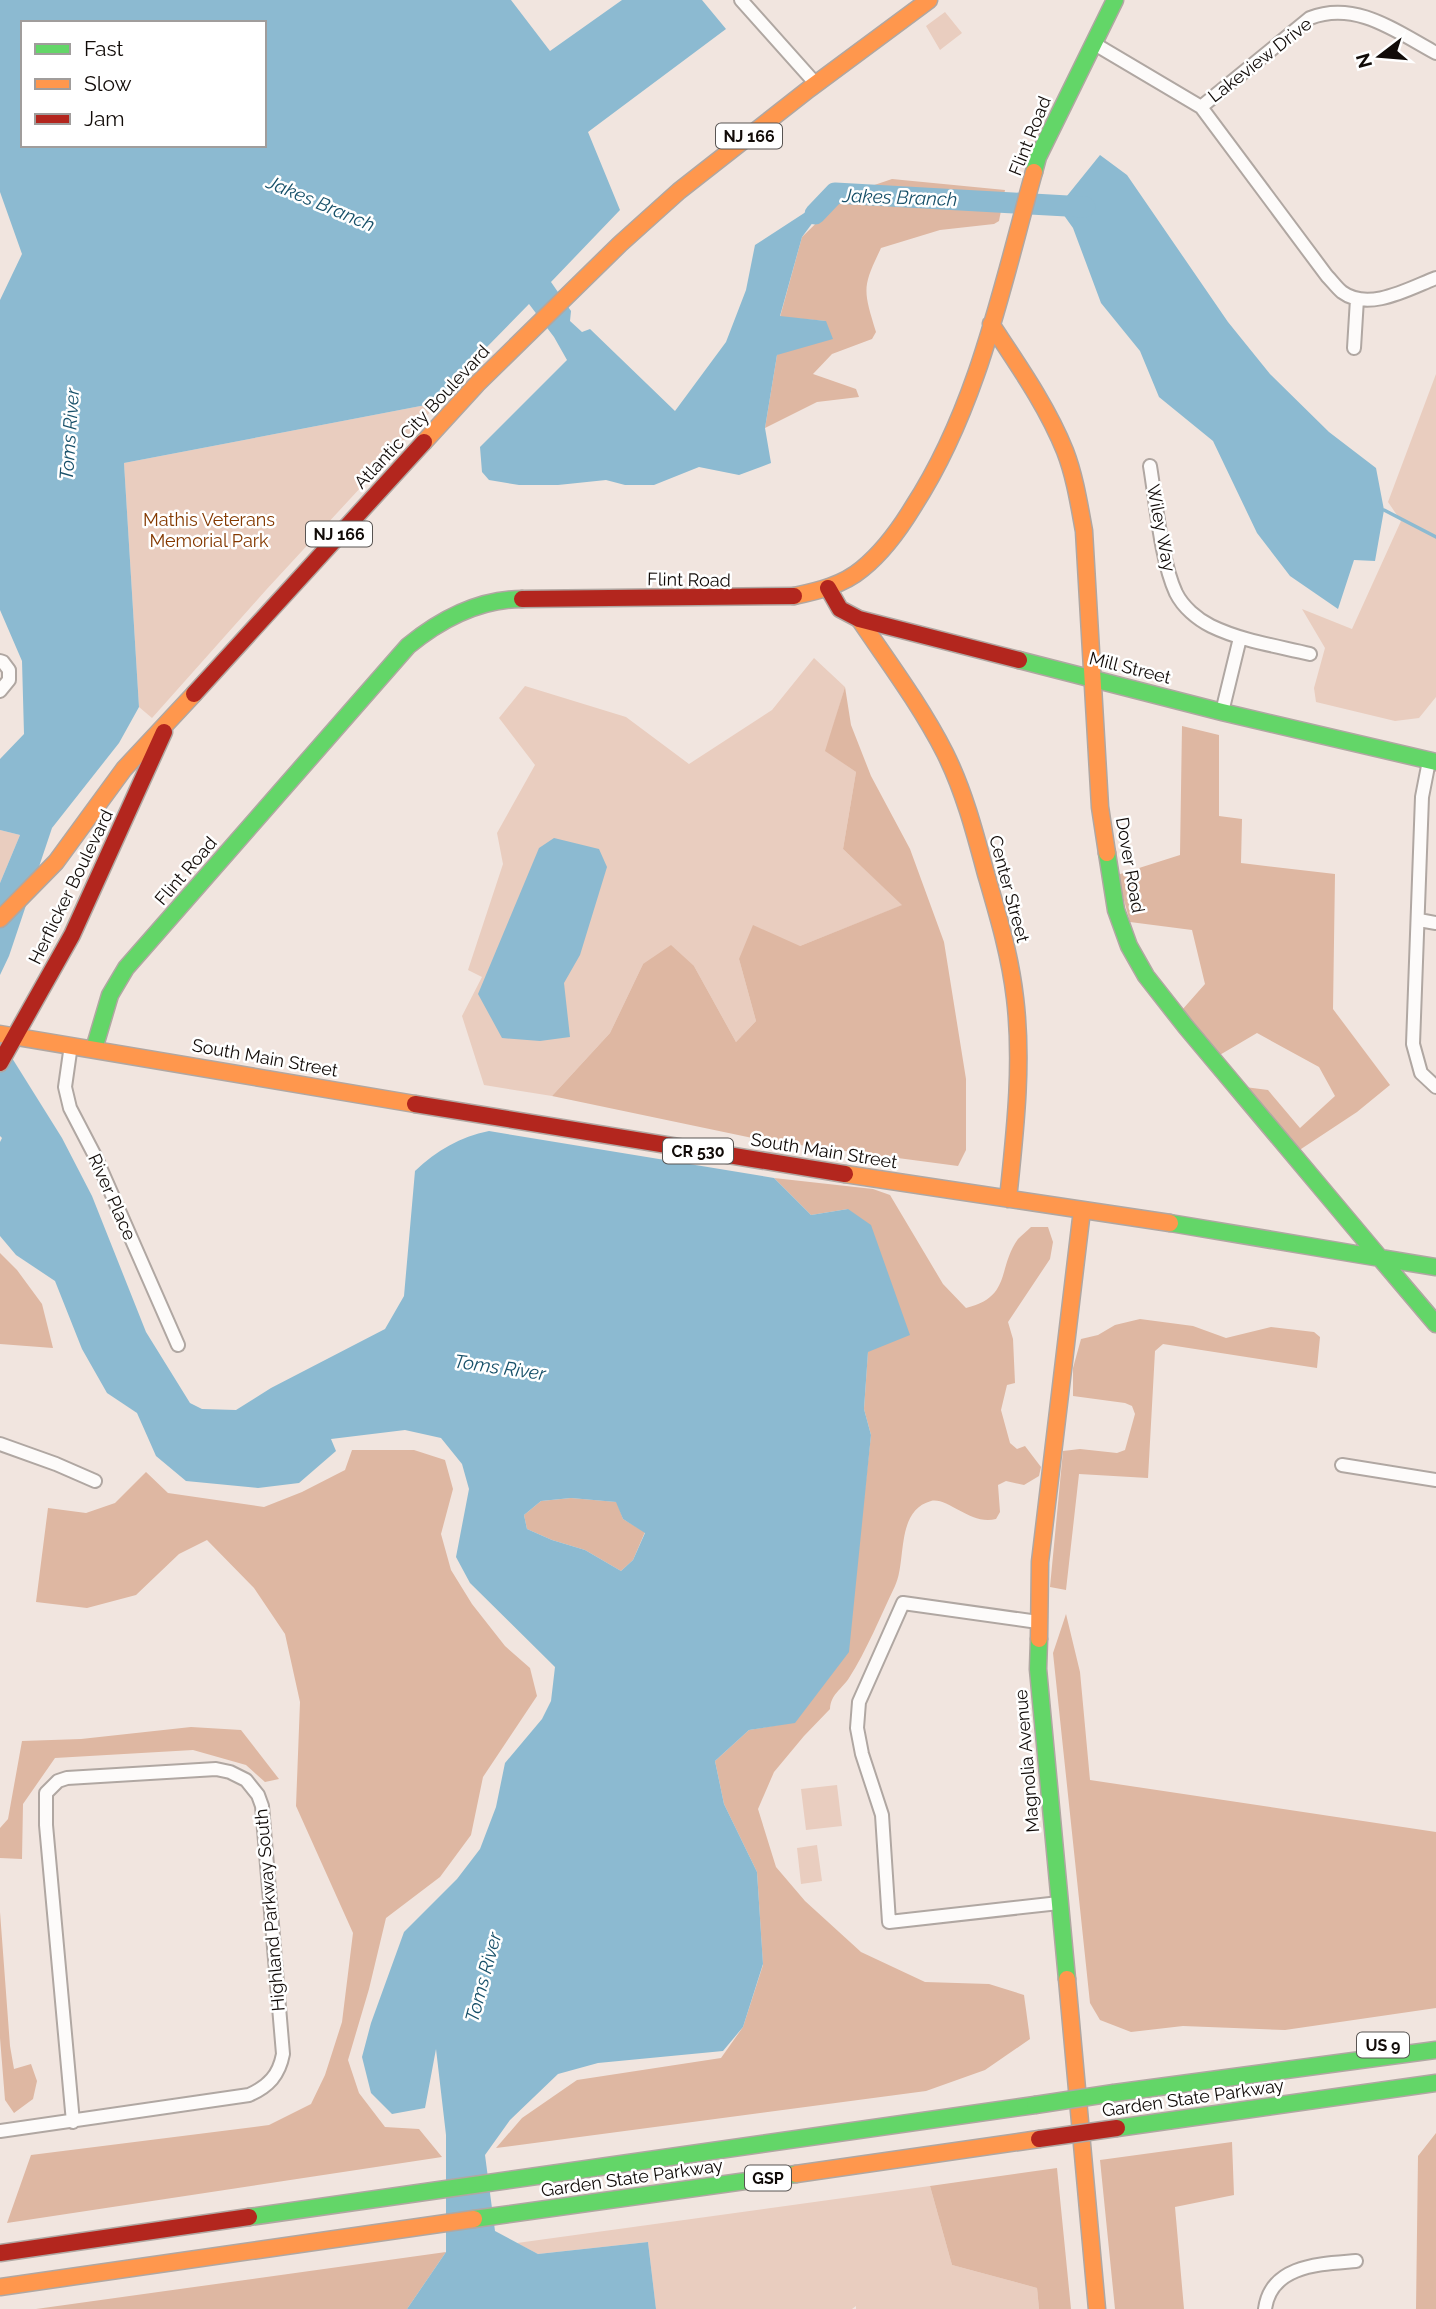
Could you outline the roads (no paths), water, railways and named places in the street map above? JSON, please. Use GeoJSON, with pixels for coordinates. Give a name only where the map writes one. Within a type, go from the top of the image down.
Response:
{"type":"FeatureCollection","features":[{"type":"Feature","properties":{"kind":"main road","name":"Atlantic City Boulevard"},"geometry":{"type":"LineString","coordinates":[[0,919],[61,855],[108,787],[151,737],[167,723],[311,563],[579,283],[679,191],[929,0]]}},
{"type":"Feature","properties":{"kind":"main road","name":"Flint Road"},"geometry":{"type":"LineString","coordinates":[[94,1049],[110,995],[126,968],[408,646],[431,626],[470,606],[509,598],[762,600],[807,595],[828,589],[861,570],[884,547],[931,480],[966,407],[1038,157],[1115,0]]}},
{"type":"Feature","properties":{"kind":"main road","name":"Dover Road"},"geometry":{"type":"LineString","coordinates":[[991,324],[1049,418],[1066,454],[1076,490],[1084,531],[1091,679],[1108,869],[1116,911],[1129,946],[1146,976],[1186,1027],[1436,1324]]}},
{"type":"Feature","properties":{"kind":"main road","name":"Mill Street"},"geometry":{"type":"LineString","coordinates":[[828,589],[840,609],[859,619],[1222,712],[1433,762]]}},
{"type":"Feature","properties":{"kind":"main road","name":"Center Street"},"geometry":{"type":"LineString","coordinates":[[859,619],[945,753],[965,800],[998,914],[1011,971],[1017,1021],[1016,1127],[1008,1199]]}},
{"type":"Feature","properties":{"kind":"main road","name":"Herflicker Boulevard"},"geometry":{"type":"LineString","coordinates":[[3,1057],[8,1035],[72,935],[167,723]]}},
{"type":"Feature","properties":{"kind":"main road","name":"South Main Street"},"geometry":{"type":"LineString","coordinates":[[8,1035],[731,1157],[1436,1266]]}},
{"type":"Feature","properties":{"kind":"main road","name":"Magnolia Avenue"},"geometry":{"type":"LineString","coordinates":[[1082,1210],[1040,1562],[1038,1622],[1040,1696],[1097,2309]]}},
{"type":"Feature","properties":{"kind":"main road","name":"US 9"},"geometry":{"type":"LineString","coordinates":[[1333,2063],[1369,2048],[1436,2038]]}},
{"type":"Feature","properties":{"kind":"main road","name":"Garden State Parkway"},"geometry":{"type":"LineString","coordinates":[[0,2253],[1436,2050]]}},
{"type":"Feature","properties":{"kind":"main road","name":"Garden State Parkway"},"geometry":{"type":"LineString","coordinates":[[1,2287],[1436,2083]]}},
{"type":"Feature","properties":{"kind":"street"},"geometry":{"type":"LineString","coordinates":[[741,0],[816,84]]}},
{"type":"Feature","properties":{"kind":"street","name":"Lakeview Drive"},"geometry":{"type":"LineString","coordinates":[[1201,107],[1310,18],[1322,13],[1344,11],[1359,14],[1436,53]]}},
{"type":"Feature","properties":{"kind":"street","name":"Lakeview Drive"},"geometry":{"type":"LineString","coordinates":[[1093,43],[1201,107],[1327,276],[1343,293],[1357,299]]}},
{"type":"Feature","properties":{"kind":"street"},"geometry":{"type":"LineString","coordinates":[[1354,348],[1357,299],[1395,295],[1436,278]]}},
{"type":"Feature","properties":{"kind":"street","name":"Wiley Way"},"geometry":{"type":"LineString","coordinates":[[1150,466],[1169,574],[1177,595],[1190,612],[1209,625],[1240,638],[1310,654]]}},
{"type":"Feature","properties":{"kind":"street"},"geometry":{"type":"LineString","coordinates":[[1222,712],[1240,638]]}},
{"type":"Feature","properties":{"kind":"street"},"geometry":{"type":"LineString","coordinates":[[0,661],[9,670],[9,680],[0,691]]}},
{"type":"Feature","properties":{"kind":"street"},"geometry":{"type":"LineString","coordinates":[[1433,762],[1422,797],[1413,1044],[1420,1073],[1436,1087]]}},
{"type":"Feature","properties":{"kind":"street"},"geometry":{"type":"LineString","coordinates":[[1419,920],[1436,923]]}},
{"type":"Feature","properties":{"kind":"street","name":"River Place"},"geometry":{"type":"LineString","coordinates":[[71,1045],[65,1087],[70,1108],[178,1345]]}},
{"type":"Feature","properties":{"kind":"street"},"geometry":{"type":"LineString","coordinates":[[0,1444],[95,1480]]}},
{"type":"Feature","properties":{"kind":"street"},"geometry":{"type":"LineString","coordinates":[[1342,1465],[1436,1480]]}},
{"type":"Feature","properties":{"kind":"street"},"geometry":{"type":"LineString","coordinates":[[1038,1622],[903,1603],[859,1702],[857,1728],[862,1754],[882,1815],[889,1922],[1059,1903]]}},
{"type":"Feature","properties":{"kind":"street","name":"Highland Parkway South"},"geometry":{"type":"LineString","coordinates":[[0,2131],[73,2122],[249,2095],[270,2083],[278,2073],[283,2054],[262,1806],[258,1795],[246,1780],[230,1772],[216,1769],[66,1778],[58,1781],[46,1793],[46,1825],[73,2122]]}},
{"type":"Feature","properties":{"kind":"street"},"geometry":{"type":"LineString","coordinates":[[1265,2309],[1267,2300],[1280,2281],[1297,2268],[1356,2261]]}},
{"type":"Feature","properties":{"kind":"water","name":"Toms River"},"geometry":{"type":"Polygon","coordinates":[[[0,0],[511,0],[550,51],[622,0],[702,0],[726,29],[588,132],[620,210],[551,282],[571,311],[570,321],[582,332],[590,329],[675,411],[726,342],[746,290],[755,245],[835,193],[802,237],[780,316],[826,321],[833,339],[777,355],[765,428],[771,463],[739,475],[699,467],[654,485],[625,485],[606,480],[558,485],[519,485],[489,480],[482,472],[480,447],[567,360],[554,337],[529,304],[431,404],[124,463],[139,707],[119,743],[52,828],[9,956],[0,975],[0,883],[20,835],[0,830],[0,759],[24,734],[22,661],[0,610],[0,300],[22,254],[0,192],[0,0]]]}},
{"type":"Feature","properties":{"kind":"water"},"geometry":{"type":"Polygon","coordinates":[[[1100,155],[1127,175],[1228,322],[1270,374],[1329,432],[1376,468],[1384,510],[1375,561],[1354,560],[1338,609],[1290,576],[1257,533],[1213,441],[1159,397],[1140,351],[1101,303],[1073,228],[1058,207],[1100,155]]]}},
{"type":"Feature","properties":{"kind":"water"},"geometry":{"type":"Polygon","coordinates":[[[554,838],[599,849],[607,867],[580,955],[564,983],[570,1037],[540,1041],[502,1038],[478,994],[539,848],[554,838]]]}},
{"type":"Feature","properties":{"kind":"water","name":"Toms River"},"geometry":{"type":"Polygon","coordinates":[[[0,1055],[12,1058],[62,1138],[92,1196],[146,1332],[190,1403],[202,1409],[236,1410],[271,1388],[385,1329],[404,1296],[415,1171],[449,1145],[478,1134],[489,1131],[774,1178],[811,1215],[848,1209],[871,1225],[910,1335],[868,1352],[864,1409],[871,1435],[849,1652],[795,1723],[749,1730],[715,1761],[724,1804],[757,1872],[763,1964],[743,2027],[723,2051],[598,2063],[558,2074],[510,2120],[485,2155],[495,2231],[538,2254],[648,2242],[656,2309],[407,2309],[446,2252],[446,2135],[436,2049],[425,2108],[392,2114],[371,2093],[362,2057],[371,2023],[404,1932],[457,1879],[480,1849],[496,1807],[505,1763],[542,1719],[551,1701],[555,1667],[470,1583],[456,1557],[469,1489],[462,1464],[441,1438],[405,1430],[331,1439],[336,1451],[299,1483],[258,1488],[186,1481],[156,1456],[137,1413],[107,1393],[82,1349],[55,1281],[16,1255],[0,1236],[0,1055]],[[571,1498],[541,1501],[524,1515],[527,1529],[585,1550],[621,1571],[633,1560],[645,1533],[623,1519],[616,1502],[571,1498]]]}},
{"type":"Feature","properties":{"kind":"waterway","name":"Jakes Branch"},"geometry":{"type":"LineString","coordinates":[[815,214],[835,193],[1085,207]]}},
{"type":"Feature","properties":{"kind":"waterway","name":"Jakes Branch"},"geometry":{"type":"LineString","coordinates":[[1384,510],[1436,537]]}},
{"type":"Feature","properties":{"kind":"park label","name":"Mathis Veterans Memorial Park"},"geometry":{"type":"Point","coordinates":[209,530]}}]}
